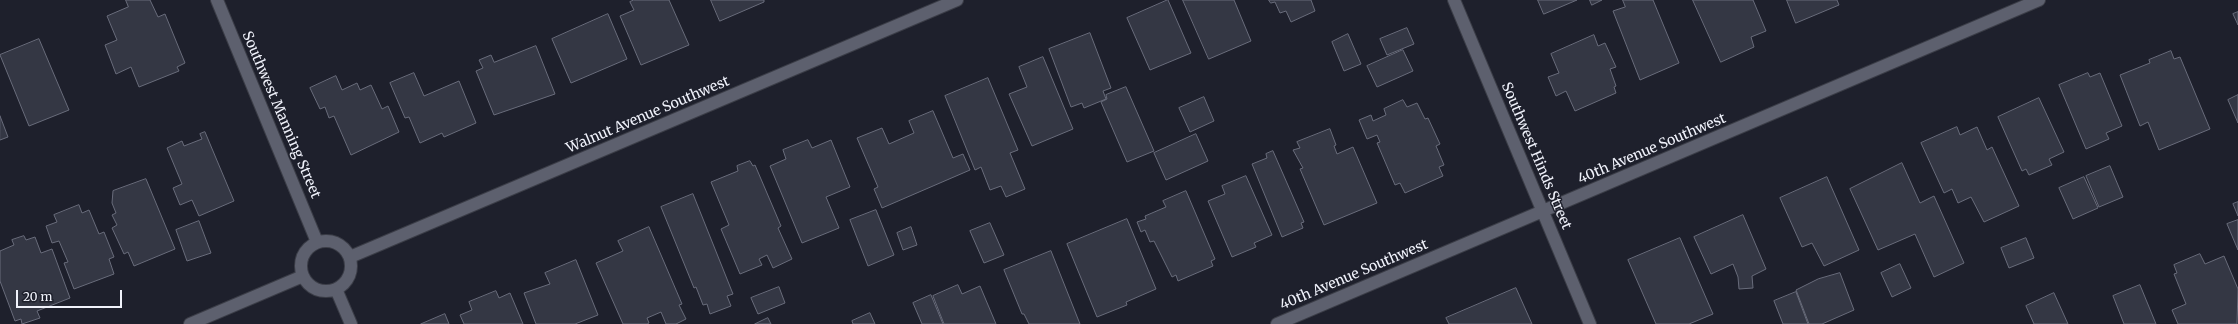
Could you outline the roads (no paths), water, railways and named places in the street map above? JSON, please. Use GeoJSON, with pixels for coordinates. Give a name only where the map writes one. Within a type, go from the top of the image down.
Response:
{"type":"FeatureCollection","features":[{"type":"Feature","properties":{"kind":"street","name":"Southwest Manning Street"},"geometry":{"type":"LineString","coordinates":[[217,0],[317,242]]}},
{"type":"Feature","properties":{"kind":"street","name":"Walnut Avenue Southwest"},"geometry":{"type":"LineString","coordinates":[[350,257],[957,0]]}},
{"type":"Feature","properties":{"kind":"street","name":"Southwest Hinds Street"},"geometry":{"type":"LineString","coordinates":[[1454,0],[1590,324]]}},
{"type":"Feature","properties":{"kind":"street","name":"40th Avenue Southwest"},"geometry":{"type":"LineString","coordinates":[[1277,324],[2039,0]]}},
{"type":"Feature","properties":{"kind":"street"},"geometry":{"type":"LineString","coordinates":[[332,241],[339,244],[350,257],[351,274],[346,282],[336,289],[324,292],[316,290],[309,285],[300,270],[303,254],[308,248],[317,242],[332,241]]}},
{"type":"Feature","properties":{"kind":"street"},"geometry":{"type":"LineString","coordinates":[[190,324],[303,276]]}},
{"type":"Feature","properties":{"kind":"street"},"geometry":{"type":"LineString","coordinates":[[336,289],[351,324]]}}]}
